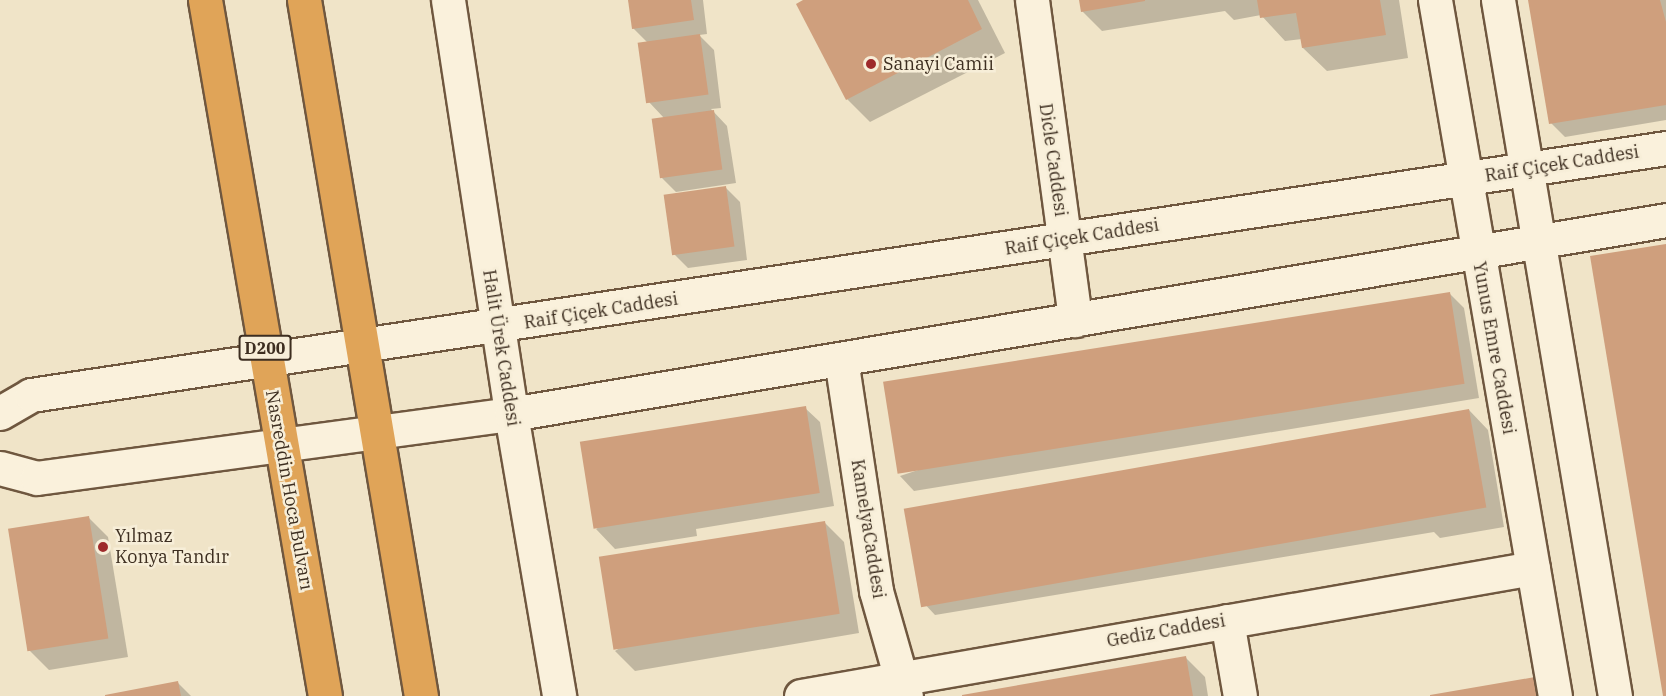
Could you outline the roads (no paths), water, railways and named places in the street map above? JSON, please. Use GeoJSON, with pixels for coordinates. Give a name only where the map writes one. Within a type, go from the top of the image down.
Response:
{"type":"FeatureCollection","features":[{"type":"Feature","properties":{"kind":"highway","name":"Nasreddin Hoca Bulvarı"},"geometry":{"type":"LineString","coordinates":[[205,0],[325,696]]}},
{"type":"Feature","properties":{"kind":"highway"},"geometry":{"type":"LineString","coordinates":[[304,0],[422,696]]}},
{"type":"Feature","properties":{"kind":"street","name":"Halit Ürek Caddesi"},"geometry":{"type":"LineString","coordinates":[[448,0],[511,414],[559,696]]}},
{"type":"Feature","properties":{"kind":"street","name":"Dicle Caddesi"},"geometry":{"type":"LineString","coordinates":[[1032,0],[1075,320]]}},
{"type":"Feature","properties":{"kind":"street","name":"Yunus Emre Caddesi"},"geometry":{"type":"LineString","coordinates":[[1435,0],[1555,696]]}},
{"type":"Feature","properties":{"kind":"street"},"geometry":{"type":"LineString","coordinates":[[1498,0],[1615,696]]}},
{"type":"Feature","properties":{"kind":"street","name":"Raif Çiçek Caddesi"},"geometry":{"type":"LineString","coordinates":[[0,413],[31,395],[1666,148]]}},
{"type":"Feature","properties":{"kind":"street"},"geometry":{"type":"LineString","coordinates":[[0,468],[37,478],[511,414],[1478,254],[1666,220]]}},
{"type":"Feature","properties":{"kind":"street","name":"KamelyaCaddesi"},"geometry":{"type":"LineString","coordinates":[[841,359],[876,591],[904,687]]}},
{"type":"Feature","properties":{"kind":"street","name":"Gediz Caddesi"},"geometry":{"type":"LineString","coordinates":[[801,696],[904,687],[1227,621],[1533,568]]}},
{"type":"Feature","properties":{"kind":"street"},"geometry":{"type":"LineString","coordinates":[[1227,621],[1240,696]]}},
{"type":"Feature","properties":{"kind":"place","name":"Sanayi Camii"},"geometry":{"type":"Point","coordinates":[871,64]}},
{"type":"Feature","properties":{"kind":"place","name":"Yılmaz Konya Tandır"},"geometry":{"type":"Point","coordinates":[103,547]}}]}
